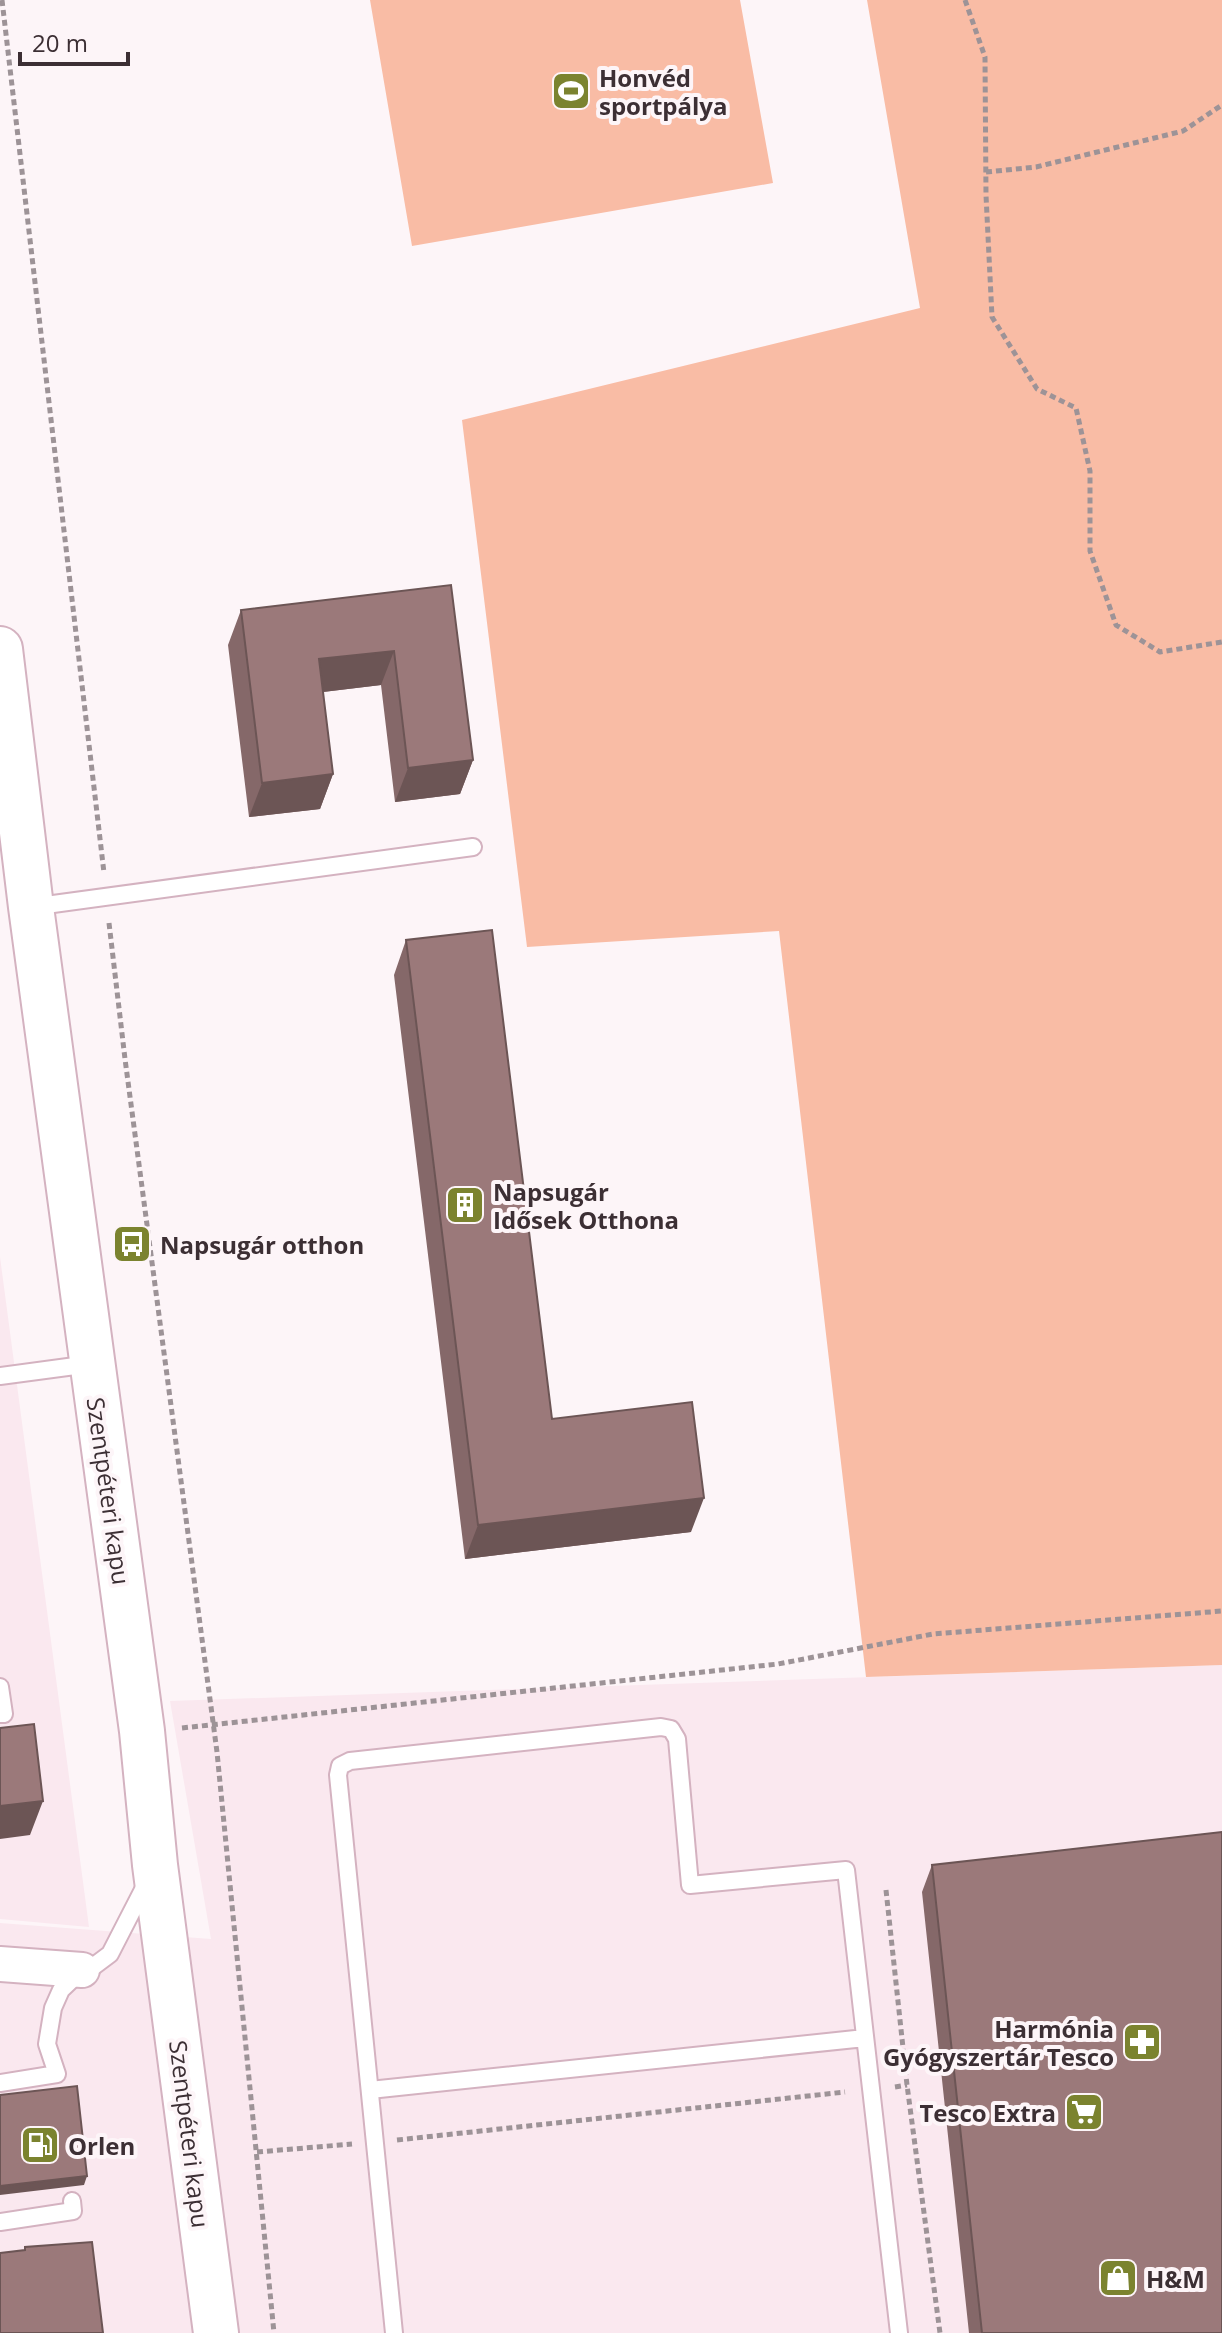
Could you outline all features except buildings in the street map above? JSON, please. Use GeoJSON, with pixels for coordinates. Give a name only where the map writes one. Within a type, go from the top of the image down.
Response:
{"type":"FeatureCollection","features":[{"type":"Feature","properties":{"kind":"main road","name":"Szentpéteri kapu"},"geometry":{"type":"LineString","coordinates":[[0,649],[31,907],[142,1731],[155,1865],[216,2333]]}},
{"type":"Feature","properties":{"kind":"street"},"geometry":{"type":"LineString","coordinates":[[0,1964],[82,1970]]}},
{"type":"Feature","properties":{"kind":"lane"},"geometry":{"type":"LineString","coordinates":[[31,907],[473,847]]}},
{"type":"Feature","properties":{"kind":"lane"},"geometry":{"type":"LineString","coordinates":[[0,1376],[92,1364]]}},
{"type":"Feature","properties":{"kind":"lane"},"geometry":{"type":"LineString","coordinates":[[0,1687],[4,1714],[0,1714]]}},
{"type":"Feature","properties":{"kind":"lane"},"geometry":{"type":"LineString","coordinates":[[394,2333],[338,1775],[340,1766],[350,1761],[645,1729],[671,1729],[677,1739],[690,1885],[846,1870],[899,2333]]}},
{"type":"Feature","properties":{"kind":"lane"},"geometry":{"type":"LineString","coordinates":[[59,2096],[57,2074],[47,2044],[53,2008],[61,1990],[82,1970],[94,1966],[110,1954],[155,1865]]}},
{"type":"Feature","properties":{"kind":"lane"},"geometry":{"type":"LineString","coordinates":[[370,2090],[865,2038]]}},
{"type":"Feature","properties":{"kind":"lane"},"geometry":{"type":"LineString","coordinates":[[0,2083],[57,2074]]}},
{"type":"Feature","properties":{"kind":"lane"},"geometry":{"type":"LineString","coordinates":[[0,2222],[73,2211],[72,2201]]}},
{"type":"Feature","properties":{"kind":"path"},"geometry":{"type":"LineString","coordinates":[[2,0],[127,1075],[213,1725],[274,2333]]}},
{"type":"Feature","properties":{"kind":"path"},"geometry":{"type":"LineString","coordinates":[[965,0],[985,57],[992,317],[1037,389],[1076,408],[1090,471],[1090,551],[1116,625],[1160,652],[1222,642]]}},
{"type":"Feature","properties":{"kind":"path"},"geometry":{"type":"LineString","coordinates":[[986,172],[1036,167],[1183,131],[1222,105]]}},
{"type":"Feature","properties":{"kind":"path"},"geometry":{"type":"LineString","coordinates":[[142,1731],[778,1664],[933,1634],[1222,1611]]}},
{"type":"Feature","properties":{"kind":"path"},"geometry":{"type":"LineString","coordinates":[[886,1890],[907,2085],[940,2333]]}},
{"type":"Feature","properties":{"kind":"path"},"geometry":{"type":"LineString","coordinates":[[257,2152],[907,2085]]}},
{"type":"Feature","properties":{"kind":"shaded area","name":"Honvéd sportpálya"},"geometry":{"type":"Polygon","coordinates":[[[370,0],[740,0],[773,183],[412,246],[370,0]]]}},
{"type":"Feature","properties":{"kind":"shaded area"},"geometry":{"type":"Polygon","coordinates":[[[867,0],[1222,0],[1222,1665],[866,1677],[779,931],[527,947],[462,420],[920,308],[867,0]]]}},
{"type":"Feature","properties":{"kind":"shaded area"},"geometry":{"type":"Polygon","coordinates":[[[0,1257],[89,1927],[0,1919],[0,1257]]]}},
{"type":"Feature","properties":{"kind":"shaded area"},"geometry":{"type":"Polygon","coordinates":[[[1222,1665],[1222,2333],[0,2333],[0,1923],[211,1939],[170,1701],[1222,1665]]]}},
{"type":"Feature","properties":{"kind":"place","name":"Honvéd sportpálya"},"geometry":{"type":"Point","coordinates":[571,91]}},
{"type":"Feature","properties":{"kind":"place","name":"Napsugár Idősek Otthona"},"geometry":{"type":"Point","coordinates":[465,1205]}},
{"type":"Feature","properties":{"kind":"place","name":"Napsugár otthon"},"geometry":{"type":"Point","coordinates":[132,1244]}},
{"type":"Feature","properties":{"kind":"place","name":"Harmónia Gyógyszertár Tesco"},"geometry":{"type":"Point","coordinates":[1142,2042]}},
{"type":"Feature","properties":{"kind":"place","name":"Tesco Extra"},"geometry":{"type":"Point","coordinates":[1084,2112]}},
{"type":"Feature","properties":{"kind":"place","name":"Orlen"},"geometry":{"type":"Point","coordinates":[40,2145]}},
{"type":"Feature","properties":{"kind":"place","name":"H&M"},"geometry":{"type":"Point","coordinates":[1118,2278]}}]}
